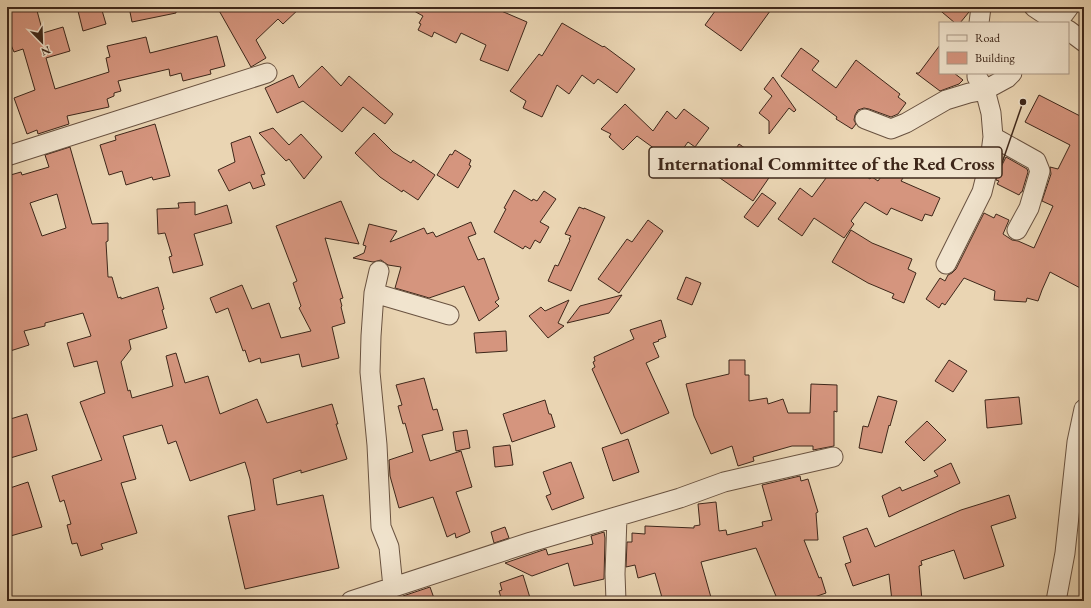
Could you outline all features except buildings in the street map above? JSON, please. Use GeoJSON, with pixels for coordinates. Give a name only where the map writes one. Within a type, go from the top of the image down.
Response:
{"type":"FeatureCollection","features":[{"type":"Feature","properties":{"kind":"street"},"geometry":{"type":"LineString","coordinates":[[979,22],[982,7]]}},
{"type":"Feature","properties":{"kind":"street"},"geometry":{"type":"LineString","coordinates":[[1034,7],[1056,22]]}},
{"type":"Feature","properties":{"kind":"street"},"geometry":{"type":"LineString","coordinates":[[1059,22],[1069,7]]}},
{"type":"Feature","properties":{"kind":"street"},"geometry":{"type":"LineString","coordinates":[[1069,31],[1084,42]]}},
{"type":"Feature","properties":{"kind":"street"},"geometry":{"type":"LineString","coordinates":[[7,156],[267,73]]}},
{"type":"Feature","properties":{"kind":"street"},"geometry":{"type":"LineString","coordinates":[[946,264],[982,192],[990,160],[993,137],[991,113],[985,90],[977,77],[977,74]]}},
{"type":"Feature","properties":{"kind":"street"},"geometry":{"type":"LineString","coordinates":[[865,119],[891,129],[906,123],[946,100],[968,93],[985,90],[1007,78],[1011,74]]}},
{"type":"Feature","properties":{"kind":"street"},"geometry":{"type":"LineString","coordinates":[[993,137],[1036,161],[1040,171],[1029,208],[1017,230]]}},
{"type":"Feature","properties":{"kind":"street"},"geometry":{"type":"LineString","coordinates":[[379,271],[374,293],[370,372],[377,445],[381,527],[389,547],[393,587]]}},
{"type":"Feature","properties":{"kind":"street"},"geometry":{"type":"LineString","coordinates":[[374,293],[450,315]]}},
{"type":"Feature","properties":{"kind":"street"},"geometry":{"type":"LineString","coordinates":[[1056,601],[1065,553],[1077,442],[1084,409]]}},
{"type":"Feature","properties":{"kind":"street"},"geometry":{"type":"LineString","coordinates":[[351,601],[598,521],[617,517],[680,498],[724,482],[833,458]]}},
{"type":"Feature","properties":{"kind":"street"},"geometry":{"type":"LineString","coordinates":[[616,601],[615,574],[617,517]]}},
{"type":"Feature","properties":{"kind":"place","name":"International Committee of the Red Cross"},"geometry":{"type":"Point","coordinates":[1023,102]}}]}
